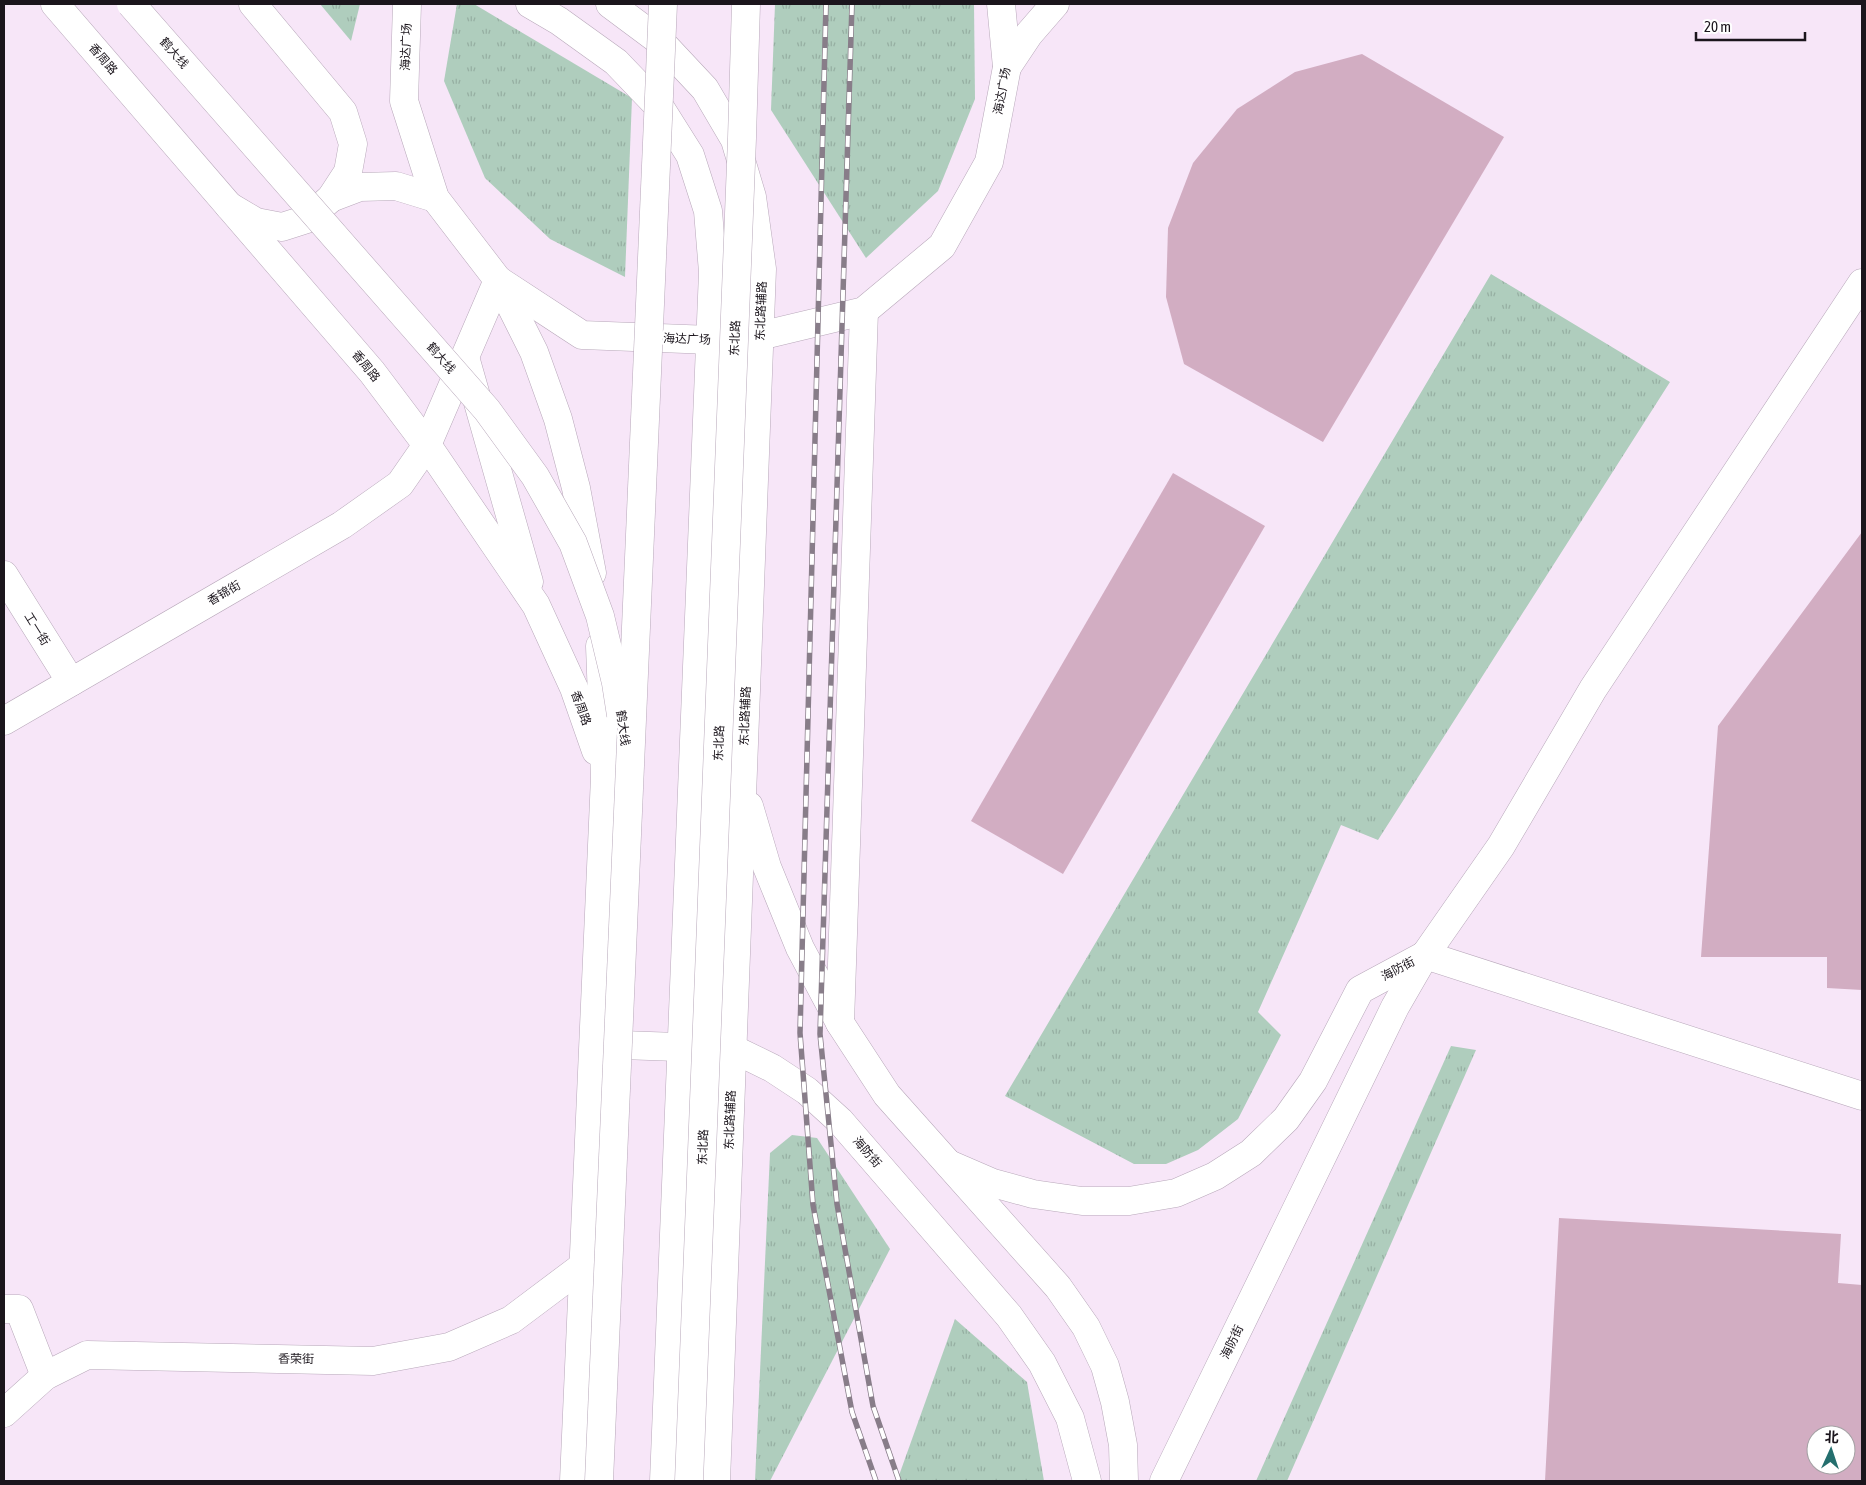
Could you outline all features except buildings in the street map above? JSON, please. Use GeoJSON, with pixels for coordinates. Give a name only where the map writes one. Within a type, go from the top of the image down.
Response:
{"type":"FeatureCollection","features":[{"type":"Feature","properties":{"kind":"main road","name":"香周路"},"geometry":{"type":"LineString","coordinates":[[55,4],[372,372],[427,445],[536,605],[617,777]]}},
{"type":"Feature","properties":{"kind":"main road","name":"鹤大线"},"geometry":{"type":"LineString","coordinates":[[131,4],[487,410],[535,476],[573,543],[600,616],[616,683],[617,777]]}},
{"type":"Feature","properties":{"kind":"main road"},"geometry":{"type":"LineString","coordinates":[[229,206],[256,222],[282,226],[308,220],[331,198],[348,172],[353,144],[343,112],[253,4]]}},
{"type":"Feature","properties":{"kind":"main road","name":"海达广场"},"geometry":{"type":"LineString","coordinates":[[407,4],[404,100],[435,198],[498,280],[582,335],[711,340],[760,336],[864,311],[942,246],[989,162],[1007,66],[1002,4]]}},
{"type":"Feature","properties":{"kind":"main road","name":"东北路"},"geometry":{"type":"LineString","coordinates":[[530,4],[559,21],[616,62],[661,109],[690,155],[708,211],[713,272],[711,340],[664,1481]]}},
{"type":"Feature","properties":{"kind":"main road","name":"东北路辅路"},"geometry":{"type":"LineString","coordinates":[[610,4],[661,42],[705,89],[735,140],[752,197],[762,269],[716,1481]]}},
{"type":"Feature","properties":{"kind":"main road"},"geometry":{"type":"LineString","coordinates":[[574,1481],[593,1044],[617,777],[663,4]]}},
{"type":"Feature","properties":{"kind":"main road","name":"东北路"},"geometry":{"type":"LineString","coordinates":[[690,1481],[746,4]]}},
{"type":"Feature","properties":{"kind":"main road"},"geometry":{"type":"LineString","coordinates":[[1007,66],[1055,4]]}},
{"type":"Feature","properties":{"kind":"main road"},"geometry":{"type":"LineString","coordinates":[[331,198],[360,187],[396,186],[435,198]]}},
{"type":"Feature","properties":{"kind":"main road"},"geometry":{"type":"LineString","coordinates":[[498,280],[534,352],[558,419],[576,488],[591,570],[617,777],[599,1481]]}},
{"type":"Feature","properties":{"kind":"main road","name":"香锦街"},"geometry":{"type":"LineString","coordinates":[[4,721],[342,525],[400,484],[427,445],[498,280]]}},
{"type":"Feature","properties":{"kind":"main road"},"geometry":{"type":"LineString","coordinates":[[1862,283],[1593,690],[1501,846],[1426,955],[1862,1096]]}},
{"type":"Feature","properties":{"kind":"main road"},"geometry":{"type":"LineString","coordinates":[[840,1023],[864,311]]}},
{"type":"Feature","properties":{"kind":"main road"},"geometry":{"type":"LineString","coordinates":[[465,357],[536,605]]}},
{"type":"Feature","properties":{"kind":"main road","name":"工一街"},"geometry":{"type":"LineString","coordinates":[[4,575],[71,682]]}},
{"type":"Feature","properties":{"kind":"main road"},"geometry":{"type":"LineString","coordinates":[[743,786],[767,867],[800,948],[840,1023],[887,1095],[1058,1287],[1086,1327],[1105,1366],[1115,1402],[1123,1445],[1124,1481]]}},
{"type":"Feature","properties":{"kind":"main road","name":"海防街"},"geometry":{"type":"LineString","coordinates":[[949,1164],[993,1184],[1033,1194],[1082,1201],[1129,1201],[1176,1193],[1214,1176],[1252,1152],[1286,1119],[1313,1081],[1360,990],[1426,955]]}},
{"type":"Feature","properties":{"kind":"main road","name":"海防街"},"geometry":{"type":"LineString","coordinates":[[1172,1475],[1395,1007],[1426,955]]}},
{"type":"Feature","properties":{"kind":"main road","name":"海防街"},"geometry":{"type":"LineString","coordinates":[[593,1044],[733,1050],[772,1068],[807,1091],[840,1121],[1009,1316],[1042,1363],[1070,1418],[1087,1481]]}},
{"type":"Feature","properties":{"kind":"main road","name":"香荣街"},"geometry":{"type":"LineString","coordinates":[[4,1413],[45,1376],[87,1355],[373,1361],[449,1347],[511,1320],[583,1266]]}},
{"type":"Feature","properties":{"kind":"main road"},"geometry":{"type":"LineString","coordinates":[[4,1309],[19,1309],[45,1376]]}},
{"type":"Feature","properties":{"kind":"green space"},"geometry":{"type":"Polygon","coordinates":[[[320,4],[360,4],[351,41],[320,4]]]}},
{"type":"Feature","properties":{"kind":"green space"},"geometry":{"type":"Polygon","coordinates":[[[457,4],[474,4],[632,98],[625,277],[550,239],[485,178],[444,81],[457,4]]]}},
{"type":"Feature","properties":{"kind":"green space"},"geometry":{"type":"Polygon","coordinates":[[[775,4],[974,4],[975,99],[938,191],[866,258],[771,110],[775,4]]]}},
{"type":"Feature","properties":{"kind":"green space"},"geometry":{"type":"Polygon","coordinates":[[[1491,274],[1670,382],[1378,840],[1341,825],[1258,1012],[1281,1035],[1238,1119],[1198,1150],[1166,1164],[1134,1164],[1005,1096],[1491,274]]]}},
{"type":"Feature","properties":{"kind":"green space"},"geometry":{"type":"Polygon","coordinates":[[[1451,1046],[1476,1050],[1287,1481],[1256,1481],[1451,1046]]]}},
{"type":"Feature","properties":{"kind":"green space"},"geometry":{"type":"Polygon","coordinates":[[[792,1135],[817,1138],[890,1249],[770,1481],[755,1481],[770,1153],[792,1135]]]}},
{"type":"Feature","properties":{"kind":"green space"},"geometry":{"type":"Polygon","coordinates":[[[955,1319],[1027,1382],[1044,1481],[897,1481],[955,1319]]]}},
{"type":"Feature","properties":{"kind":"railway"},"geometry":{"type":"LineString","coordinates":[[826,4],[800,1033],[813,1205],[852,1412],[876,1481]]}},
{"type":"Feature","properties":{"kind":"railway"},"geometry":{"type":"LineString","coordinates":[[852,4],[820,1034],[837,1204],[873,1406],[899,1481]]}}]}
